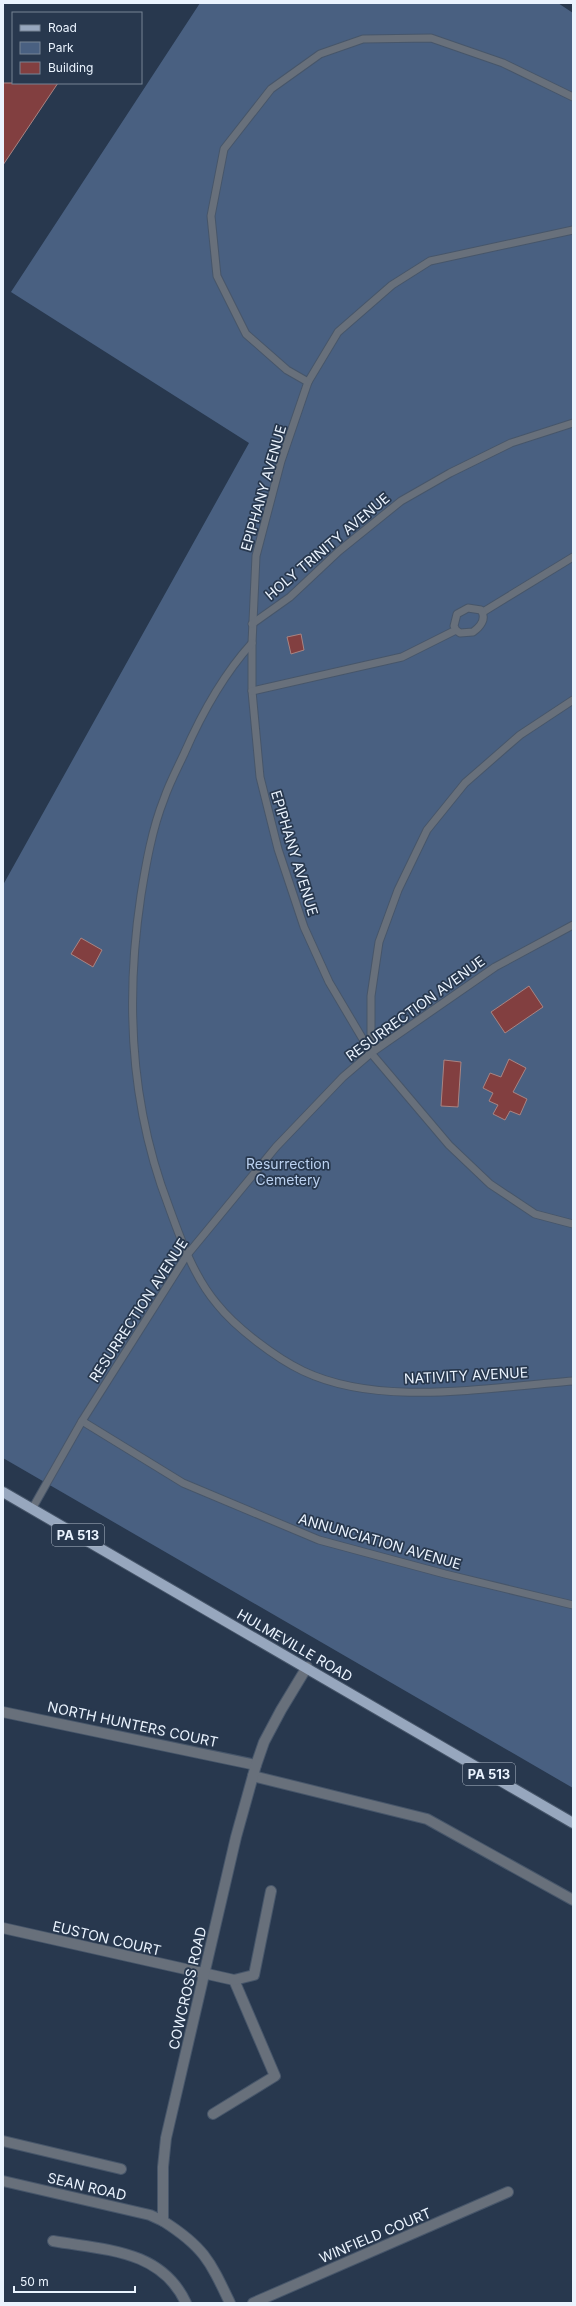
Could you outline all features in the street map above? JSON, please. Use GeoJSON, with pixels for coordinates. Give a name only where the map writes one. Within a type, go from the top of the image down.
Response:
{"type":"FeatureCollection","features":[{"type":"Feature","properties":{"kind":"main road","name":"HULMEVILLE ROAD"},"geometry":{"type":"LineString","coordinates":[[3,1492],[573,1823]]}},
{"type":"Feature","properties":{"kind":"street","name":"COWCROSS ROAD"},"geometry":{"type":"LineString","coordinates":[[163,2221],[163,2167],[166,2138],[236,1837],[256,1764],[264,1742],[306,1667]]}},
{"type":"Feature","properties":{"kind":"street","name":"NORTH HUNTERS COURT"},"geometry":{"type":"LineString","coordinates":[[3,1712],[256,1764]]}},
{"type":"Feature","properties":{"kind":"street"},"geometry":{"type":"LineString","coordinates":[[253,1776],[428,1819],[573,1900]]}},
{"type":"Feature","properties":{"kind":"street"},"geometry":{"type":"LineString","coordinates":[[213,2114],[275,2076],[234,1980],[254,1975],[271,1890]]}},
{"type":"Feature","properties":{"kind":"street","name":"EUSTON COURT"},"geometry":{"type":"LineString","coordinates":[[3,1928],[205,1975],[234,1980]]}},
{"type":"Feature","properties":{"kind":"street"},"geometry":{"type":"LineString","coordinates":[[3,2141],[121,2169]]}},
{"type":"Feature","properties":{"kind":"street","name":"SEAN ROAD"},"geometry":{"type":"LineString","coordinates":[[3,2180],[150,2215],[163,2221]]}},
{"type":"Feature","properties":{"kind":"street","name":"WINFIELD COURT"},"geometry":{"type":"LineString","coordinates":[[253,2303],[508,2192]]}},
{"type":"Feature","properties":{"kind":"street"},"geometry":{"type":"LineString","coordinates":[[163,2221],[183,2234],[201,2250],[211,2263],[230,2303]]}},
{"type":"Feature","properties":{"kind":"street"},"geometry":{"type":"LineString","coordinates":[[53,2241],[124,2254],[146,2261],[166,2273],[181,2292],[186,2303]]}},
{"type":"Feature","properties":{"kind":"lane"},"geometry":{"type":"LineString","coordinates":[[308,382],[287,370],[246,334],[217,276],[211,216],[224,149],[271,89],[320,54],[363,39],[431,38],[503,64],[573,97]]}},
{"type":"Feature","properties":{"kind":"lane","name":"EPIPHANY AVENUE"},"geometry":{"type":"LineString","coordinates":[[573,230],[430,261],[392,285],[338,332],[308,382],[281,461],[256,556],[252,624],[252,691],[260,777],[278,849],[304,927],[329,982],[371,1053],[448,1145],[490,1184],[535,1214],[573,1224]]}},
{"type":"Feature","properties":{"kind":"lane","name":"HOLY TRINITY AVENUE"},"geometry":{"type":"LineString","coordinates":[[252,624],[290,597],[339,551],[401,501],[450,473],[511,443],[573,423]]}},
{"type":"Feature","properties":{"kind":"lane"},"geometry":{"type":"LineString","coordinates":[[483,612],[573,557]]}},
{"type":"Feature","properties":{"kind":"lane"},"geometry":{"type":"LineString","coordinates":[[476,608],[483,612],[482,622],[473,632],[460,633],[456,630],[454,620],[457,614],[462,610],[476,608]]}},
{"type":"Feature","properties":{"kind":"lane"},"geometry":{"type":"LineString","coordinates":[[252,691],[402,657],[456,630]]}},
{"type":"Feature","properties":{"kind":"lane","name":"NATIVITY AVENUE"},"geometry":{"type":"LineString","coordinates":[[252,643],[233,664],[196,726],[163,802],[145,870],[133,946],[131,1021],[138,1097],[159,1181],[187,1255],[217,1304],[256,1341],[303,1370],[352,1388],[428,1392],[573,1381]]}},
{"type":"Feature","properties":{"kind":"lane"},"geometry":{"type":"LineString","coordinates":[[371,1053],[371,996],[379,942],[398,890],[427,830],[465,783],[520,735],[573,700]]}},
{"type":"Feature","properties":{"kind":"lane","name":"RESURRECTION AVENUE"},"geometry":{"type":"LineString","coordinates":[[32,1509],[82,1421],[187,1255],[276,1147],[343,1077],[371,1053],[495,966],[573,925]]}},
{"type":"Feature","properties":{"kind":"lane","name":"ANNUNCIATION AVENUE"},"geometry":{"type":"LineString","coordinates":[[82,1421],[184,1483],[319,1540],[445,1574],[573,1605]]}},
{"type":"Feature","properties":{"kind":"green space","name":"Resurrection Cemetery"},"geometry":{"type":"Polygon","coordinates":[[[200,3],[558,3],[573,13],[573,1788],[3,1458],[3,885],[249,443],[11,292],[200,3]]]}},
{"type":"Feature","properties":{"kind":"building"},"geometry":{"type":"Polygon","coordinates":[[[3,83],[57,84],[3,165],[3,83]]]}},
{"type":"Feature","properties":{"kind":"building"},"geometry":{"type":"Polygon","coordinates":[[[301,634],[304,650],[291,654],[287,637],[301,634]]]}},
{"type":"Feature","properties":{"kind":"building"},"geometry":{"type":"Polygon","coordinates":[[[81,938],[102,950],[93,967],[71,954],[81,938]]]}},
{"type":"Feature","properties":{"kind":"building"},"geometry":{"type":"Polygon","coordinates":[[[529,986],[543,1007],[505,1033],[491,1012],[529,986]]]}},
{"type":"Feature","properties":{"kind":"building"},"geometry":{"type":"Polygon","coordinates":[[[509,1059],[526,1068],[513,1092],[527,1099],[520,1115],[510,1111],[505,1120],[493,1114],[498,1105],[489,1101],[493,1093],[483,1088],[490,1073],[501,1077],[509,1059]]]}},
{"type":"Feature","properties":{"kind":"building"},"geometry":{"type":"Polygon","coordinates":[[[444,1060],[461,1062],[458,1107],[441,1106],[444,1060]]]}}]}
